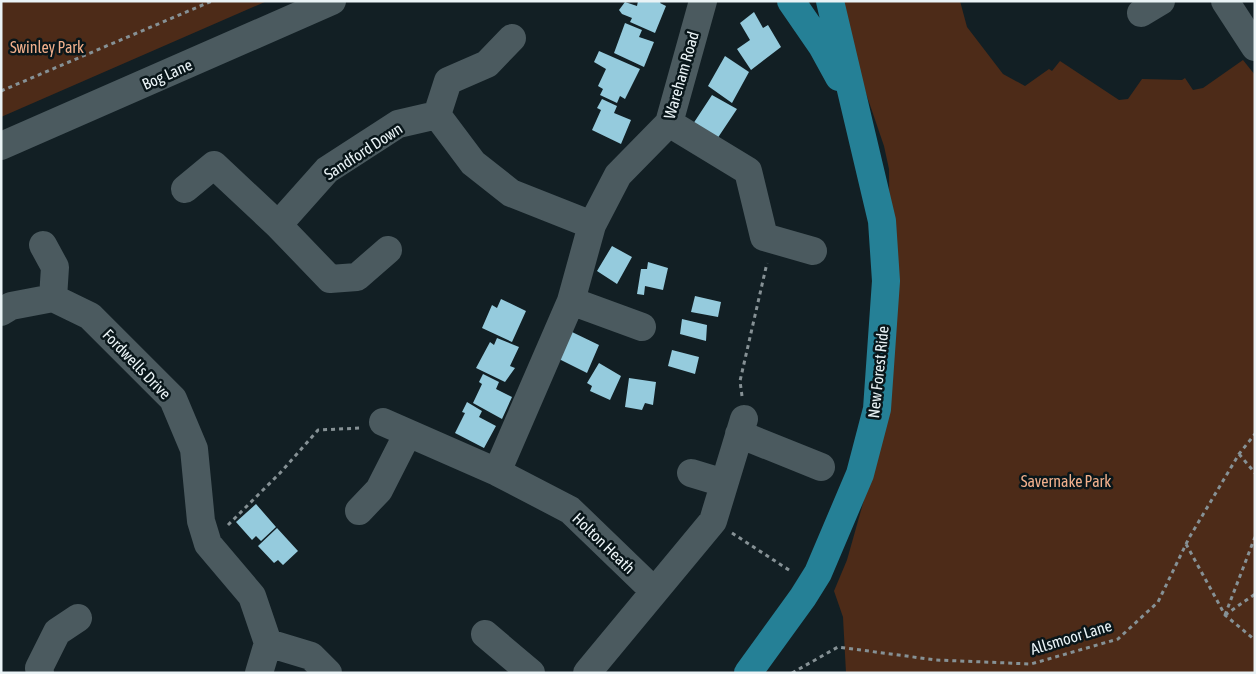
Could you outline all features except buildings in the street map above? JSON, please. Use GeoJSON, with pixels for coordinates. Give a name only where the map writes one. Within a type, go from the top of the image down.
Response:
{"type":"FeatureCollection","features":[{"type":"Feature","properties":{"kind":"main road","name":"New Forest Ride"},"geometry":{"type":"LineString","coordinates":[[791,1],[822,46],[854,102]]}},
{"type":"Feature","properties":{"kind":"main road","name":"New Forest Ride"},"geometry":{"type":"LineString","coordinates":[[748,673],[818,573],[860,474],[878,409],[886,281],[882,221],[830,1]]}},
{"type":"Feature","properties":{"kind":"street","name":"Bog Lane"},"geometry":{"type":"LineString","coordinates":[[1,146],[332,1]]}},
{"type":"Feature","properties":{"kind":"street","name":"Wareham Road"},"geometry":{"type":"LineString","coordinates":[[496,472],[571,301],[592,225],[618,175],[669,123],[692,33],[703,1]]}},
{"type":"Feature","properties":{"kind":"street"},"geometry":{"type":"LineString","coordinates":[[1225,1],[1255,47]]}},
{"type":"Feature","properties":{"kind":"street"},"geometry":{"type":"LineString","coordinates":[[512,38],[487,64],[448,81],[437,115],[473,163],[511,194],[592,225]]}},
{"type":"Feature","properties":{"kind":"street","name":"Sandford Down"},"geometry":{"type":"LineString","coordinates":[[278,225],[327,170],[398,124],[437,115]]}},
{"type":"Feature","properties":{"kind":"street"},"geometry":{"type":"LineString","coordinates":[[669,123],[748,171],[764,237],[813,251]]}},
{"type":"Feature","properties":{"kind":"street"},"geometry":{"type":"LineString","coordinates":[[185,189],[214,165],[278,225],[330,279],[356,276],[388,250]]}},
{"type":"Feature","properties":{"kind":"street"},"geometry":{"type":"LineString","coordinates":[[1,312],[11,306],[53,298],[56,267],[43,245]]}},
{"type":"Feature","properties":{"kind":"street","name":"Fordwells Drive"},"geometry":{"type":"LineString","coordinates":[[53,298],[90,316],[173,399],[194,449],[201,521],[208,544],[252,596],[268,643]]}},
{"type":"Feature","properties":{"kind":"street"},"geometry":{"type":"LineString","coordinates":[[571,301],[642,327]]}},
{"type":"Feature","properties":{"kind":"street","name":"Holton Heath"},"geometry":{"type":"LineString","coordinates":[[383,422],[496,472],[570,510],[654,591]]}},
{"type":"Feature","properties":{"kind":"street"},"geometry":{"type":"LineString","coordinates":[[587,673],[713,521],[741,426],[821,467]]}},
{"type":"Feature","properties":{"kind":"street"},"geometry":{"type":"LineString","coordinates":[[359,511],[379,490],[408,433]]}},
{"type":"Feature","properties":{"kind":"street"},"geometry":{"type":"LineString","coordinates":[[691,473],[724,483]]}},
{"type":"Feature","properties":{"kind":"street"},"geometry":{"type":"LineString","coordinates":[[40,673],[39,668],[57,632],[78,618]]}},
{"type":"Feature","properties":{"kind":"street"},"geometry":{"type":"LineString","coordinates":[[485,634],[531,673]]}},
{"type":"Feature","properties":{"kind":"street"},"geometry":{"type":"LineString","coordinates":[[260,673],[268,643],[311,656],[328,673]]}},
{"type":"Feature","properties":{"kind":"path"},"geometry":{"type":"LineString","coordinates":[[1,91],[212,1]]}},
{"type":"Feature","properties":{"kind":"path"},"geometry":{"type":"LineString","coordinates":[[741,426],[740,381],[767,261],[764,237]]}},
{"type":"Feature","properties":{"kind":"path"},"geometry":{"type":"LineString","coordinates":[[208,544],[280,473],[318,430],[370,427],[383,422]]}},
{"type":"Feature","properties":{"kind":"path","name":"Allsmoor Lane"},"geometry":{"type":"LineString","coordinates":[[792,673],[838,647],[936,660],[1031,664],[1118,639],[1158,602],[1186,544],[1239,454],[1255,434]]}},
{"type":"Feature","properties":{"kind":"path"},"geometry":{"type":"LineString","coordinates":[[1239,454],[1255,473]]}},
{"type":"Feature","properties":{"kind":"path"},"geometry":{"type":"LineString","coordinates":[[713,521],[796,574]]}},
{"type":"Feature","properties":{"kind":"path"},"geometry":{"type":"LineString","coordinates":[[1225,615],[1255,537]]}},
{"type":"Feature","properties":{"kind":"path"},"geometry":{"type":"LineString","coordinates":[[1186,544],[1225,615],[1255,640]]}},
{"type":"Feature","properties":{"kind":"path"},"geometry":{"type":"LineString","coordinates":[[1225,615],[1255,594]]}},
{"type":"Feature","properties":{"kind":"green space","name":"Swinley Park"},"geometry":{"type":"Polygon","coordinates":[[[1,1],[267,1],[1,117],[1,1]]]}},
{"type":"Feature","properties":{"kind":"green space","name":"Savernake Park"},"geometry":{"type":"Polygon","coordinates":[[[837,1],[960,1],[967,27],[1003,74],[1025,86],[1049,69],[1052,71],[1060,61],[1119,100],[1128,99],[1142,79],[1182,80],[1185,78],[1193,90],[1203,88],[1243,60],[1255,75],[1255,673],[846,673],[843,617],[834,591],[847,560],[891,404],[889,169],[884,146],[841,20],[837,1]]]}}]}
